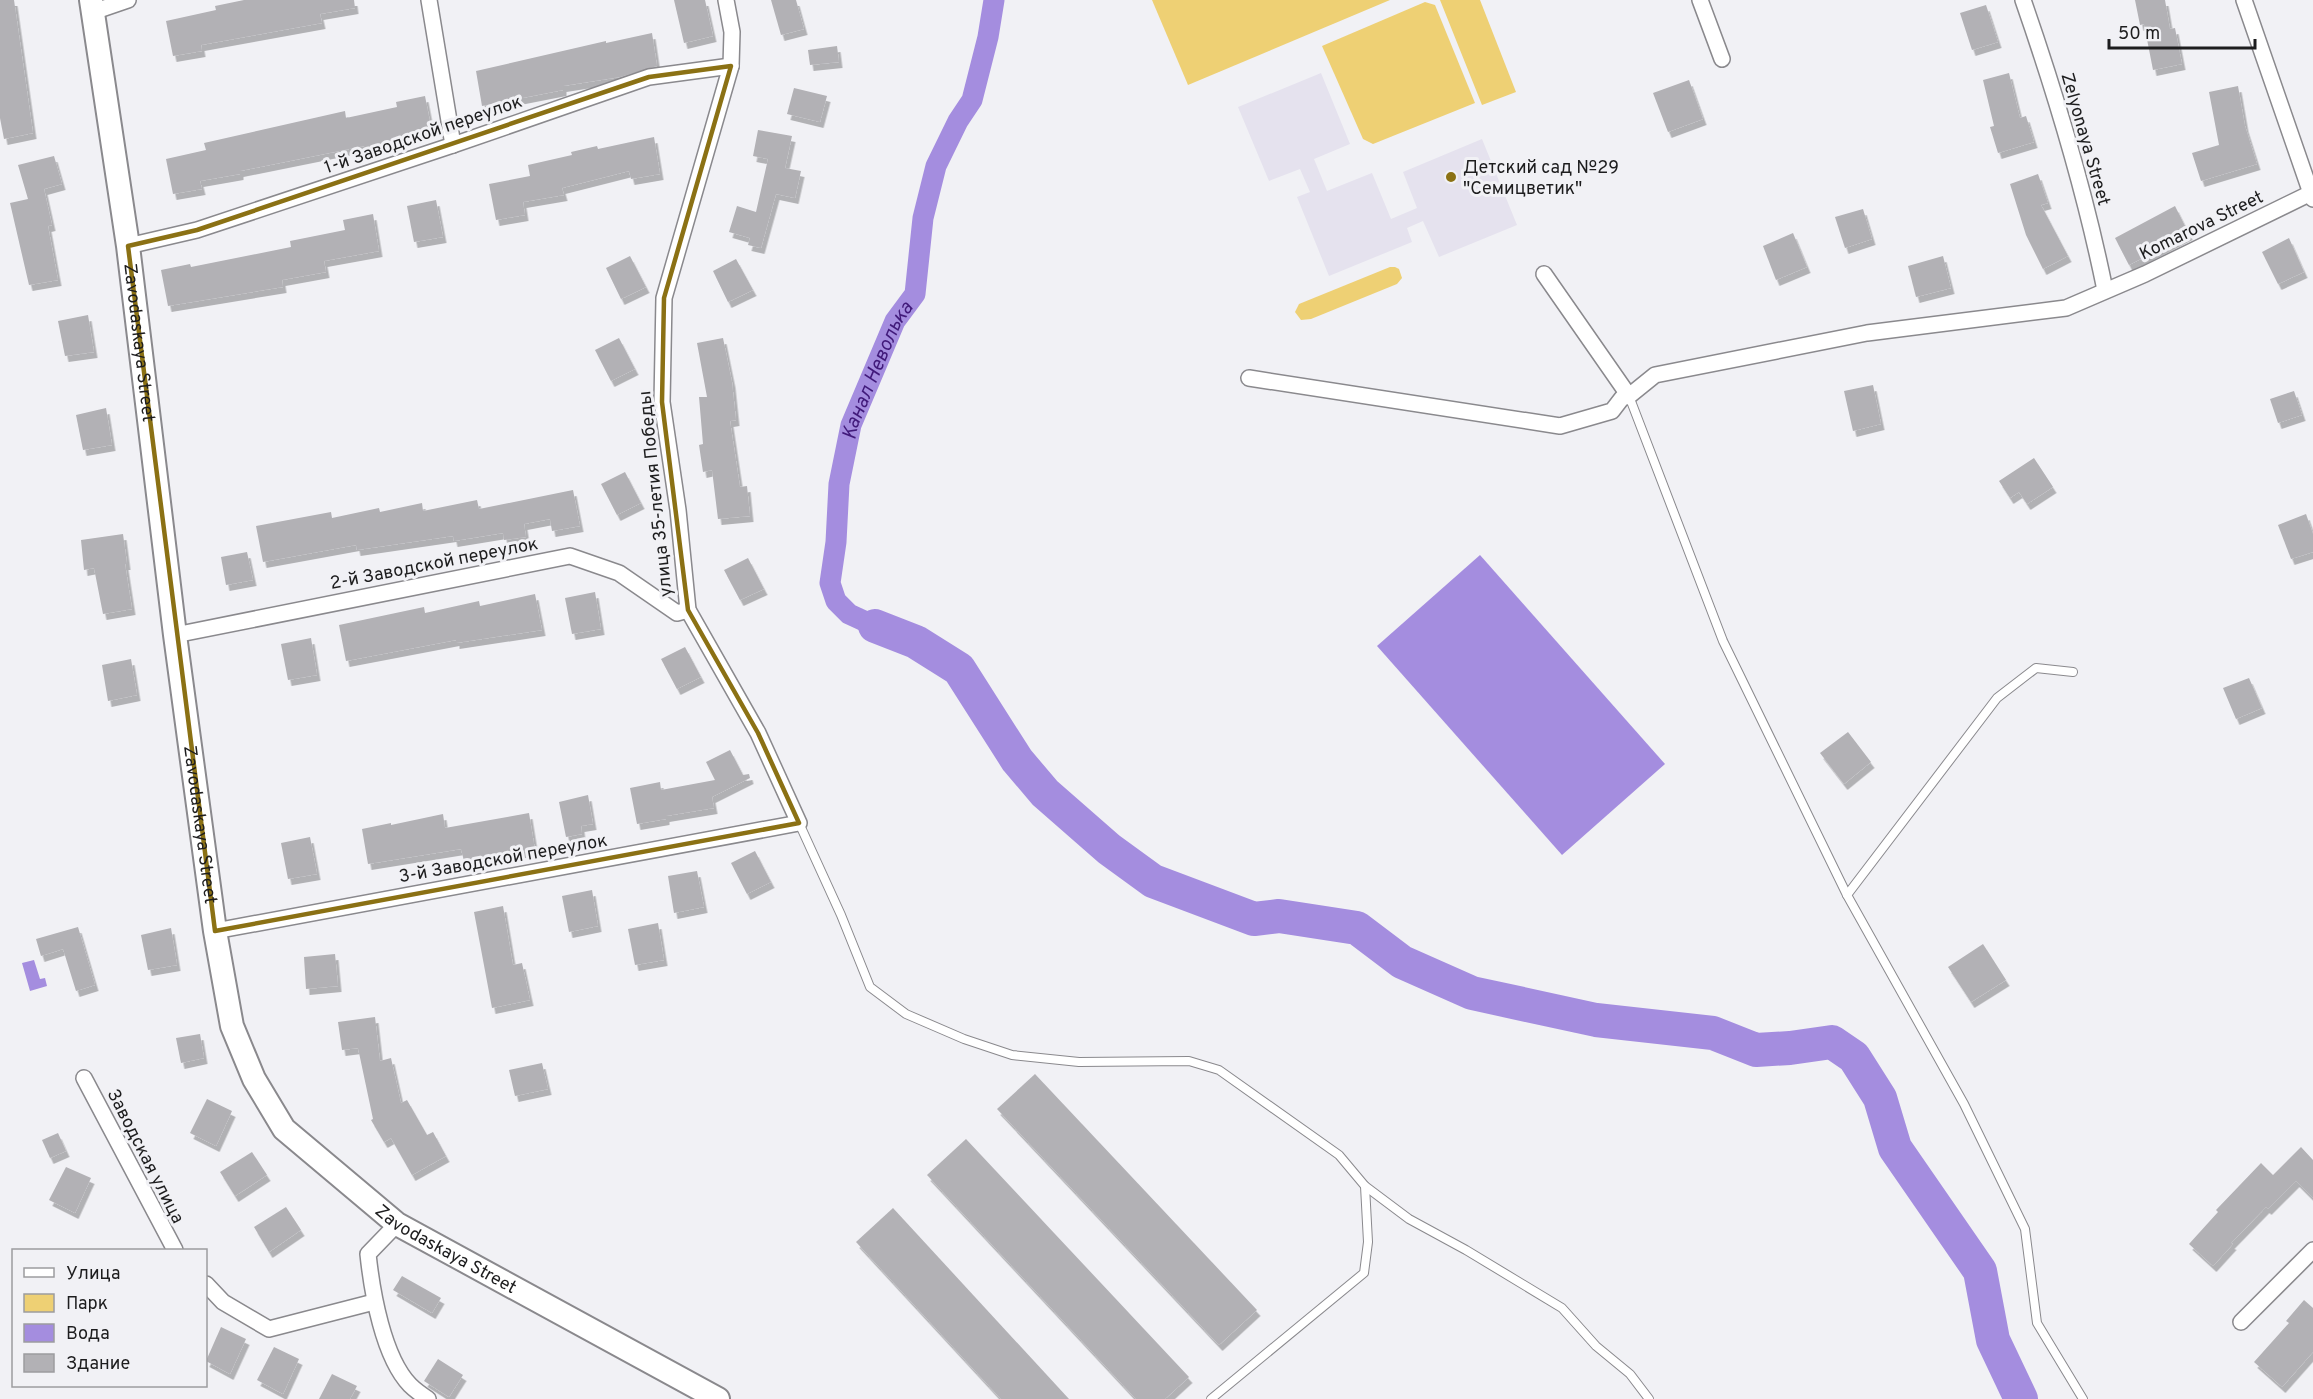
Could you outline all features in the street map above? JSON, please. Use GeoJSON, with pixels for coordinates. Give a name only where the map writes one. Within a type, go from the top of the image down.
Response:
{"type":"FeatureCollection","features":[{"type":"Feature","properties":{"kind":"main road","name":"Zavodaskaya Street"},"geometry":{"type":"LineString","coordinates":[[92,6],[128,246],[175,635],[214,931],[232,1026],[254,1079],[284,1129],[397,1224],[718,1399]]}},
{"type":"Feature","properties":{"kind":"street"},"geometry":{"type":"LineString","coordinates":[[92,6],[128,0]]}},
{"type":"Feature","properties":{"kind":"street"},"geometry":{"type":"LineString","coordinates":[[429,0],[453,145]]}},
{"type":"Feature","properties":{"kind":"street","name":"улица 35-летия Победы"},"geometry":{"type":"LineString","coordinates":[[726,0],[732,32],[731,66],[664,298],[662,402],[678,510],[688,609],[758,733],[799,823]]}},
{"type":"Feature","properties":{"kind":"street"},"geometry":{"type":"LineString","coordinates":[[1700,0],[1722,59]]}},
{"type":"Feature","properties":{"kind":"street","name":"Zelyonaya Street"},"geometry":{"type":"LineString","coordinates":[[2023,0],[2059,106],[2098,253],[2105,290]]}},
{"type":"Feature","properties":{"kind":"street"},"geometry":{"type":"LineString","coordinates":[[2244,0],[2312,194]]}},
{"type":"Feature","properties":{"kind":"street","name":"1-й Заводской переулок"},"geometry":{"type":"LineString","coordinates":[[128,246],[197,230],[649,77],[731,66]]}},
{"type":"Feature","properties":{"kind":"street","name":"Komarova Street"},"geometry":{"type":"LineString","coordinates":[[1249,378],[1560,426],[1612,411],[1622,398],[1629,396],[1655,375],[1867,333],[2066,308],[2145,274],[2312,194]]}},
{"type":"Feature","properties":{"kind":"street"},"geometry":{"type":"LineString","coordinates":[[1544,274],[1629,396]]}},
{"type":"Feature","properties":{"kind":"street","name":"2-й Заводской переулок"},"geometry":{"type":"LineString","coordinates":[[175,635],[570,556],[620,573],[677,613],[688,609]]}},
{"type":"Feature","properties":{"kind":"street","name":"3-й Заводской переулок"},"geometry":{"type":"LineString","coordinates":[[214,931],[799,823]]}},
{"type":"Feature","properties":{"kind":"street","name":"Заводская улица"},"geometry":{"type":"LineString","coordinates":[[84,1078],[174,1249]]}},
{"type":"Feature","properties":{"kind":"street"},"geometry":{"type":"LineString","coordinates":[[397,1224],[368,1254],[374,1302],[392,1356],[409,1385],[428,1399]]}},
{"type":"Feature","properties":{"kind":"street"},"geometry":{"type":"LineString","coordinates":[[2241,1322],[2313,1250]]}},
{"type":"Feature","properties":{"kind":"street"},"geometry":{"type":"LineString","coordinates":[[207,1285],[223,1302],[269,1329],[374,1302]]}},
{"type":"Feature","properties":{"kind":"lane"},"geometry":{"type":"LineString","coordinates":[[1629,396],[1723,641],[1847,895],[1964,1104],[2025,1229],[2037,1323],[2083,1399]]}},
{"type":"Feature","properties":{"kind":"lane"},"geometry":{"type":"LineString","coordinates":[[1847,895],[1997,698],[2036,668],[2073,672]]}},
{"type":"Feature","properties":{"kind":"lane"},"geometry":{"type":"LineString","coordinates":[[799,823],[841,915],[870,987],[906,1014],[964,1039],[1012,1055],[1079,1062],[1190,1061],[1219,1070],[1339,1155],[1365,1186],[1409,1220],[1466,1250],[1562,1308],[1596,1346],[1630,1374],[1649,1399]]}},
{"type":"Feature","properties":{"kind":"lane"},"geometry":{"type":"LineString","coordinates":[[1211,1399],[1364,1273],[1368,1242],[1365,1186]]}},
{"type":"Feature","properties":{"kind":"highlighted area"},"geometry":{"type":"Polygon","coordinates":[[[731,66],[664,298],[662,402],[688,610],[758,733],[799,823],[215,931],[128,246],[197,230],[649,77],[731,66]]]}},
{"type":"Feature","properties":{"kind":"shaded area","name":"Детский сад №29 \"Семицветик\""},"geometry":{"type":"Polygon","coordinates":[[[1321,73],[1350,144],[1314,159],[1327,191],[1372,173],[1391,219],[1417,208],[1403,172],[1482,139],[1517,225],[1439,257],[1423,221],[1407,228],[1412,242],[1329,276],[1297,197],[1310,192],[1300,169],[1269,181],[1238,107],[1321,73]]]}},
{"type":"Feature","properties":{"kind":"green space"},"geometry":{"type":"Polygon","coordinates":[[[1152,0],[1390,0],[1188,85],[1152,0]]]}},
{"type":"Feature","properties":{"kind":"green space"},"geometry":{"type":"Polygon","coordinates":[[[1440,0],[1480,0],[1516,92],[1482,105],[1440,0]]]}},
{"type":"Feature","properties":{"kind":"green space"},"geometry":{"type":"Polygon","coordinates":[[[1425,2],[1435,5],[1475,103],[1373,144],[1363,139],[1322,46],[1425,2]]]}},
{"type":"Feature","properties":{"kind":"green space"},"geometry":{"type":"Polygon","coordinates":[[[1390,267],[1399,269],[1402,278],[1397,284],[1311,319],[1301,320],[1295,312],[1299,304],[1390,267]]]}},
{"type":"Feature","properties":{"kind":"water"},"geometry":{"type":"Polygon","coordinates":[[[1480,555],[1665,764],[1562,855],[1377,646],[1480,555]]]}},
{"type":"Feature","properties":{"kind":"water"},"geometry":{"type":"Polygon","coordinates":[[[34,960],[40,979],[45,978],[47,986],[30,991],[22,963],[34,960]]]}},
{"type":"Feature","properties":{"kind":"building"},"geometry":{"type":"Polygon","coordinates":[[[0,0],[14,0],[33,133],[4,139],[0,118],[0,0]]]}},
{"type":"Feature","properties":{"kind":"building"},"geometry":{"type":"Polygon","coordinates":[[[244,0],[354,0],[355,8],[320,14],[322,23],[201,45],[202,51],[173,56],[166,21],[216,10],[215,6],[244,0]]]}},
{"type":"Feature","properties":{"kind":"building"},"geometry":{"type":"Polygon","coordinates":[[[674,0],[705,0],[713,36],[684,43],[674,0]]]}},
{"type":"Feature","properties":{"kind":"building"},"geometry":{"type":"Polygon","coordinates":[[[771,0],[796,0],[804,29],[781,35],[771,0]]]}},
{"type":"Feature","properties":{"kind":"building"},"geometry":{"type":"Polygon","coordinates":[[[2135,0],[2165,0],[2170,29],[2175,28],[2182,64],[2153,70],[2144,24],[2140,25],[2135,0]]]}},
{"type":"Feature","properties":{"kind":"building"},"geometry":{"type":"Polygon","coordinates":[[[1986,5],[1998,42],[1972,50],[1960,13],[1986,5]]]}},
{"type":"Feature","properties":{"kind":"building"},"geometry":{"type":"Polygon","coordinates":[[[652,33],[657,66],[620,77],[563,86],[563,90],[482,106],[476,71],[606,41],[606,43],[652,33]]]}},
{"type":"Feature","properties":{"kind":"building"},"geometry":{"type":"Polygon","coordinates":[[[837,46],[839,62],[810,65],[808,50],[837,46]]]}},
{"type":"Feature","properties":{"kind":"building"},"geometry":{"type":"Polygon","coordinates":[[[2009,73],[2020,118],[2026,116],[2034,142],[1998,153],[1990,127],[1994,126],[1983,80],[2009,73]]]}},
{"type":"Feature","properties":{"kind":"building"},"geometry":{"type":"Polygon","coordinates":[[[1689,80],[1703,119],[1668,132],[1653,93],[1689,80]]]}},
{"type":"Feature","properties":{"kind":"building"},"geometry":{"type":"Polygon","coordinates":[[[2238,86],[2245,126],[2257,164],[2201,181],[2192,153],[2219,145],[2209,92],[2238,86]]]}},
{"type":"Feature","properties":{"kind":"building"},"geometry":{"type":"Polygon","coordinates":[[[794,88],[827,96],[820,122],[787,114],[794,88]]]}},
{"type":"Feature","properties":{"kind":"building"},"geometry":{"type":"Polygon","coordinates":[[[425,96],[432,132],[393,139],[394,146],[365,151],[364,146],[240,171],[240,174],[200,181],[202,189],[173,194],[166,159],[206,150],[204,143],[345,111],[346,118],[397,107],[396,102],[425,96]]]}},
{"type":"Feature","properties":{"kind":"building"},"geometry":{"type":"Polygon","coordinates":[[[758,130],[792,136],[785,168],[801,171],[795,198],[776,194],[761,248],[748,245],[750,238],[729,232],[737,206],[756,212],[768,159],[753,156],[758,130]]]}},
{"type":"Feature","properties":{"kind":"building"},"geometry":{"type":"Polygon","coordinates":[[[654,137],[660,174],[631,179],[629,171],[562,188],[564,195],[523,202],[525,215],[496,220],[489,184],[530,176],[528,165],[572,155],[571,152],[597,146],[598,149],[654,137]]]}},
{"type":"Feature","properties":{"kind":"building"},"geometry":{"type":"Polygon","coordinates":[[[54,156],[62,184],[44,189],[52,225],[48,226],[58,280],[29,285],[10,203],[28,199],[18,165],[54,156]]]}},
{"type":"Feature","properties":{"kind":"building"},"geometry":{"type":"Polygon","coordinates":[[[2038,174],[2048,203],[2041,205],[2068,256],[2043,269],[2026,235],[2010,184],[2038,174]]]}},
{"type":"Feature","properties":{"kind":"building"},"geometry":{"type":"Polygon","coordinates":[[[436,200],[443,237],[414,242],[407,206],[436,200]]]}},
{"type":"Feature","properties":{"kind":"building"},"geometry":{"type":"Polygon","coordinates":[[[2175,206],[2189,234],[2129,265],[2115,238],[2175,206]]]}},
{"type":"Feature","properties":{"kind":"building"},"geometry":{"type":"Polygon","coordinates":[[[1863,209],[1872,239],[1845,248],[1835,217],[1863,209]]]}},
{"type":"Feature","properties":{"kind":"building"},"geometry":{"type":"Polygon","coordinates":[[[373,214],[379,251],[324,261],[326,272],[282,280],[283,287],[168,306],[161,270],[190,264],[191,267],[291,247],[290,241],[345,230],[343,220],[373,214]]]}},
{"type":"Feature","properties":{"kind":"building"},"geometry":{"type":"Polygon","coordinates":[[[1793,233],[1807,267],[1776,280],[1763,246],[1793,233]]]}},
{"type":"Feature","properties":{"kind":"building"},"geometry":{"type":"Polygon","coordinates":[[[2289,238],[2304,272],[2278,284],[2262,252],[2289,238]]]}},
{"type":"Feature","properties":{"kind":"building"},"geometry":{"type":"Polygon","coordinates":[[[630,256],[646,287],[621,299],[606,268],[630,256]]]}},
{"type":"Feature","properties":{"kind":"building"},"geometry":{"type":"Polygon","coordinates":[[[1943,256],[1951,288],[1916,297],[1908,266],[1943,256]]]}},
{"type":"Feature","properties":{"kind":"building"},"geometry":{"type":"Polygon","coordinates":[[[736,259],[753,290],[728,302],[713,271],[736,259]]]}},
{"type":"Feature","properties":{"kind":"building"},"geometry":{"type":"Polygon","coordinates":[[[88,315],[94,352],[65,356],[58,321],[88,315]]]}},
{"type":"Feature","properties":{"kind":"building"},"geometry":{"type":"Polygon","coordinates":[[[619,338],[635,369],[611,381],[595,350],[619,338]]]}},
{"type":"Feature","properties":{"kind":"building"},"geometry":{"type":"Polygon","coordinates":[[[723,338],[732,382],[736,420],[730,421],[740,487],[747,486],[750,516],[718,519],[712,470],[703,472],[699,445],[703,444],[699,397],[707,397],[697,343],[723,338]]]}},
{"type":"Feature","properties":{"kind":"building"},"geometry":{"type":"Polygon","coordinates":[[[1873,385],[1881,424],[1853,431],[1844,391],[1873,385]]]}},
{"type":"Feature","properties":{"kind":"building"},"geometry":{"type":"Polygon","coordinates":[[[2294,391],[2302,415],[2278,423],[2270,399],[2294,391]]]}},
{"type":"Feature","properties":{"kind":"building"},"geometry":{"type":"Polygon","coordinates":[[[106,408],[112,445],[83,450],[76,415],[106,408]]]}},
{"type":"Feature","properties":{"kind":"building"},"geometry":{"type":"Polygon","coordinates":[[[2034,458],[2053,487],[2027,504],[2019,492],[2010,498],[1999,481],[2034,458]]]}},
{"type":"Feature","properties":{"kind":"building"},"geometry":{"type":"Polygon","coordinates":[[[625,472],[641,503],[617,515],[601,484],[625,472]]]}},
{"type":"Feature","properties":{"kind":"building"},"geometry":{"type":"Polygon","coordinates":[[[573,490],[580,526],[552,531],[550,519],[524,524],[526,537],[504,540],[503,533],[454,541],[453,536],[357,550],[356,545],[263,562],[256,526],[331,512],[332,518],[379,508],[380,512],[422,503],[423,511],[477,500],[479,509],[573,490]]]}},
{"type":"Feature","properties":{"kind":"building"},"geometry":{"type":"Polygon","coordinates":[[[2306,514],[2313,534],[2313,552],[2291,559],[2278,525],[2306,514]]]}},
{"type":"Feature","properties":{"kind":"building"},"geometry":{"type":"Polygon","coordinates":[[[123,534],[132,609],[103,614],[94,568],[84,570],[81,540],[123,534]]]}},
{"type":"Feature","properties":{"kind":"building"},"geometry":{"type":"Polygon","coordinates":[[[247,552],[253,580],[226,585],[221,557],[247,552]]]}},
{"type":"Feature","properties":{"kind":"building"},"geometry":{"type":"Polygon","coordinates":[[[748,558],[764,589],[740,600],[724,570],[748,558]]]}},
{"type":"Feature","properties":{"kind":"building"},"geometry":{"type":"Polygon","coordinates":[[[595,592],[601,629],[572,634],[565,598],[595,592]]]}},
{"type":"Feature","properties":{"kind":"building"},"geometry":{"type":"Polygon","coordinates":[[[535,594],[542,630],[456,643],[456,640],[346,661],[339,625],[424,607],[425,613],[479,601],[480,606],[535,594]]]}},
{"type":"Feature","properties":{"kind":"building"},"geometry":{"type":"Polygon","coordinates":[[[311,638],[317,675],[288,680],[281,644],[311,638]]]}},
{"type":"Feature","properties":{"kind":"building"},"geometry":{"type":"Polygon","coordinates":[[[685,647],[701,677],[677,689],[661,659],[685,647]]]}},
{"type":"Feature","properties":{"kind":"building"},"geometry":{"type":"Polygon","coordinates":[[[131,659],[137,695],[108,701],[102,665],[131,659]]]}},
{"type":"Feature","properties":{"kind":"building"},"geometry":{"type":"Polygon","coordinates":[[[2249,678],[2262,708],[2236,719],[2223,688],[2249,678]]]}},
{"type":"Feature","properties":{"kind":"building"},"geometry":{"type":"Polygon","coordinates":[[[1848,732],[1871,762],[1844,784],[1820,753],[1848,732]]]}},
{"type":"Feature","properties":{"kind":"building"},"geometry":{"type":"Polygon","coordinates":[[[730,750],[743,775],[749,774],[750,778],[712,797],[714,808],[666,816],[666,819],[637,824],[630,788],[660,782],[661,790],[715,780],[706,762],[730,750]]]}},
{"type":"Feature","properties":{"kind":"building"},"geometry":{"type":"Polygon","coordinates":[[[588,795],[593,824],[581,826],[582,834],[566,837],[559,802],[588,795]]]}},
{"type":"Feature","properties":{"kind":"building"},"geometry":{"type":"Polygon","coordinates":[[[529,813],[535,850],[464,861],[461,849],[368,864],[362,829],[443,814],[445,828],[529,813]]]}},
{"type":"Feature","properties":{"kind":"building"},"geometry":{"type":"Polygon","coordinates":[[[310,837],[317,874],[288,879],[281,843],[310,837]]]}},
{"type":"Feature","properties":{"kind":"building"},"geometry":{"type":"Polygon","coordinates":[[[755,851],[771,882],[747,894],[731,863],[755,851]]]}},
{"type":"Feature","properties":{"kind":"building"},"geometry":{"type":"Polygon","coordinates":[[[697,871],[704,907],[674,913],[668,876],[697,871]]]}},
{"type":"Feature","properties":{"kind":"building"},"geometry":{"type":"Polygon","coordinates":[[[592,890],[598,926],[569,932],[562,896],[592,890]]]}},
{"type":"Feature","properties":{"kind":"building"},"geometry":{"type":"Polygon","coordinates":[[[503,906],[513,965],[522,963],[530,1000],[492,1008],[474,912],[503,906]]]}},
{"type":"Feature","properties":{"kind":"building"},"geometry":{"type":"Polygon","coordinates":[[[658,923],[664,960],[635,965],[628,929],[658,923]]]}},
{"type":"Feature","properties":{"kind":"building"},"geometry":{"type":"Polygon","coordinates":[[[78,927],[95,985],[76,991],[63,949],[41,956],[36,939],[78,927]]]}},
{"type":"Feature","properties":{"kind":"building"},"geometry":{"type":"Polygon","coordinates":[[[171,928],[177,965],[148,970],[141,935],[171,928]]]}},
{"type":"Feature","properties":{"kind":"building"},"geometry":{"type":"Polygon","coordinates":[[[1983,944],[2006,980],[1971,1002],[1948,967],[1983,944]]]}},
{"type":"Feature","properties":{"kind":"building"},"geometry":{"type":"Polygon","coordinates":[[[335,954],[338,986],[306,989],[304,957],[335,954]]]}},
{"type":"Feature","properties":{"kind":"building"},"geometry":{"type":"Polygon","coordinates":[[[375,1017],[380,1061],[391,1058],[401,1103],[407,1100],[427,1135],[433,1132],[446,1156],[412,1175],[391,1138],[384,1142],[371,1120],[373,1119],[358,1048],[342,1050],[338,1022],[375,1017]]]}},
{"type":"Feature","properties":{"kind":"building"},"geometry":{"type":"Polygon","coordinates":[[[200,1034],[204,1058],[181,1063],[176,1038],[200,1034]]]}},
{"type":"Feature","properties":{"kind":"building"},"geometry":{"type":"Polygon","coordinates":[[[542,1063],[548,1089],[515,1096],[509,1070],[542,1063]]]}},
{"type":"Feature","properties":{"kind":"building"},"geometry":{"type":"Polygon","coordinates":[[[1035,1074],[1257,1310],[1219,1345],[997,1109],[1035,1074]]]}},
{"type":"Feature","properties":{"kind":"building"},"geometry":{"type":"Polygon","coordinates":[[[207,1099],[232,1111],[216,1146],[190,1133],[207,1099]]]}},
{"type":"Feature","properties":{"kind":"building"},"geometry":{"type":"Polygon","coordinates":[[[58,1133],[66,1151],[50,1158],[42,1140],[58,1133]]]}},
{"type":"Feature","properties":{"kind":"building"},"geometry":{"type":"Polygon","coordinates":[[[966,1139],[1189,1377],[1165,1399],[1136,1399],[927,1175],[966,1139]]]}},
{"type":"Feature","properties":{"kind":"building"},"geometry":{"type":"Polygon","coordinates":[[[2301,1147],[2313,1160],[2313,1198],[2296,1181],[2268,1209],[2266,1207],[2231,1243],[2233,1244],[2213,1266],[2189,1244],[2218,1212],[2216,1210],[2261,1163],[2273,1175],[2301,1147]]]}},
{"type":"Feature","properties":{"kind":"building"},"geometry":{"type":"Polygon","coordinates":[[[252,1152],[267,1175],[235,1196],[220,1172],[252,1152]]]}},
{"type":"Feature","properties":{"kind":"building"},"geometry":{"type":"Polygon","coordinates":[[[66,1167],[91,1178],[75,1213],[49,1200],[66,1167]]]}},
{"type":"Feature","properties":{"kind":"building"},"geometry":{"type":"Polygon","coordinates":[[[286,1207],[301,1230],[269,1252],[254,1227],[286,1207]]]}},
{"type":"Feature","properties":{"kind":"building"},"geometry":{"type":"Polygon","coordinates":[[[893,1208],[1069,1399],[1001,1399],[856,1242],[893,1208]]]}},
{"type":"Feature","properties":{"kind":"building"},"geometry":{"type":"Polygon","coordinates":[[[402,1276],[441,1298],[432,1313],[393,1290],[402,1276]]]}},
{"type":"Feature","properties":{"kind":"building"},"geometry":{"type":"Polygon","coordinates":[[[2304,1300],[2313,1308],[2313,1352],[2282,1387],[2254,1362],[2289,1323],[2286,1321],[2304,1300]]]}},
{"type":"Feature","properties":{"kind":"building"},"geometry":{"type":"Polygon","coordinates":[[[221,1327],[246,1339],[230,1374],[207,1362],[221,1327]]]}},
{"type":"Feature","properties":{"kind":"building"},"geometry":{"type":"Polygon","coordinates":[[[274,1347],[299,1359],[283,1394],[257,1380],[274,1347]]]}},
{"type":"Feature","properties":{"kind":"building"},"geometry":{"type":"Polygon","coordinates":[[[438,1359],[463,1375],[449,1397],[424,1381],[438,1359]]]}},
{"type":"Feature","properties":{"kind":"building"},"geometry":{"type":"Polygon","coordinates":[[[332,1374],[357,1386],[350,1399],[319,1399],[332,1374]]]}},
{"type":"Feature","properties":{"kind":"waterway","name":"Канал Неволька"},"geometry":{"type":"LineString","coordinates":[[875,626],[849,614],[836,601],[830,583],[836,542],[839,484],[851,425],[895,321],[915,294],[923,218],[936,166],[958,121],[972,100],[988,37],[994,0]]}},
{"type":"Feature","properties":{"kind":"waterway"},"geometry":{"type":"LineString","coordinates":[[875,626],[916,642],[959,669],[1017,760],[1045,793],[1109,849],[1153,881],[1254,919],[1279,916],[1357,928],[1402,962],[1472,993],[1596,1020],[1713,1033],[1756,1050],[1832,1042],[1854,1057],[1880,1098],[1895,1148],[1980,1271],[1993,1340],[2021,1399]]}},
{"type":"Feature","properties":{"kind":"place","name":"Детский сад №29 \"Семицветик\""},"geometry":{"type":"Point","coordinates":[1451,177]}}]}
